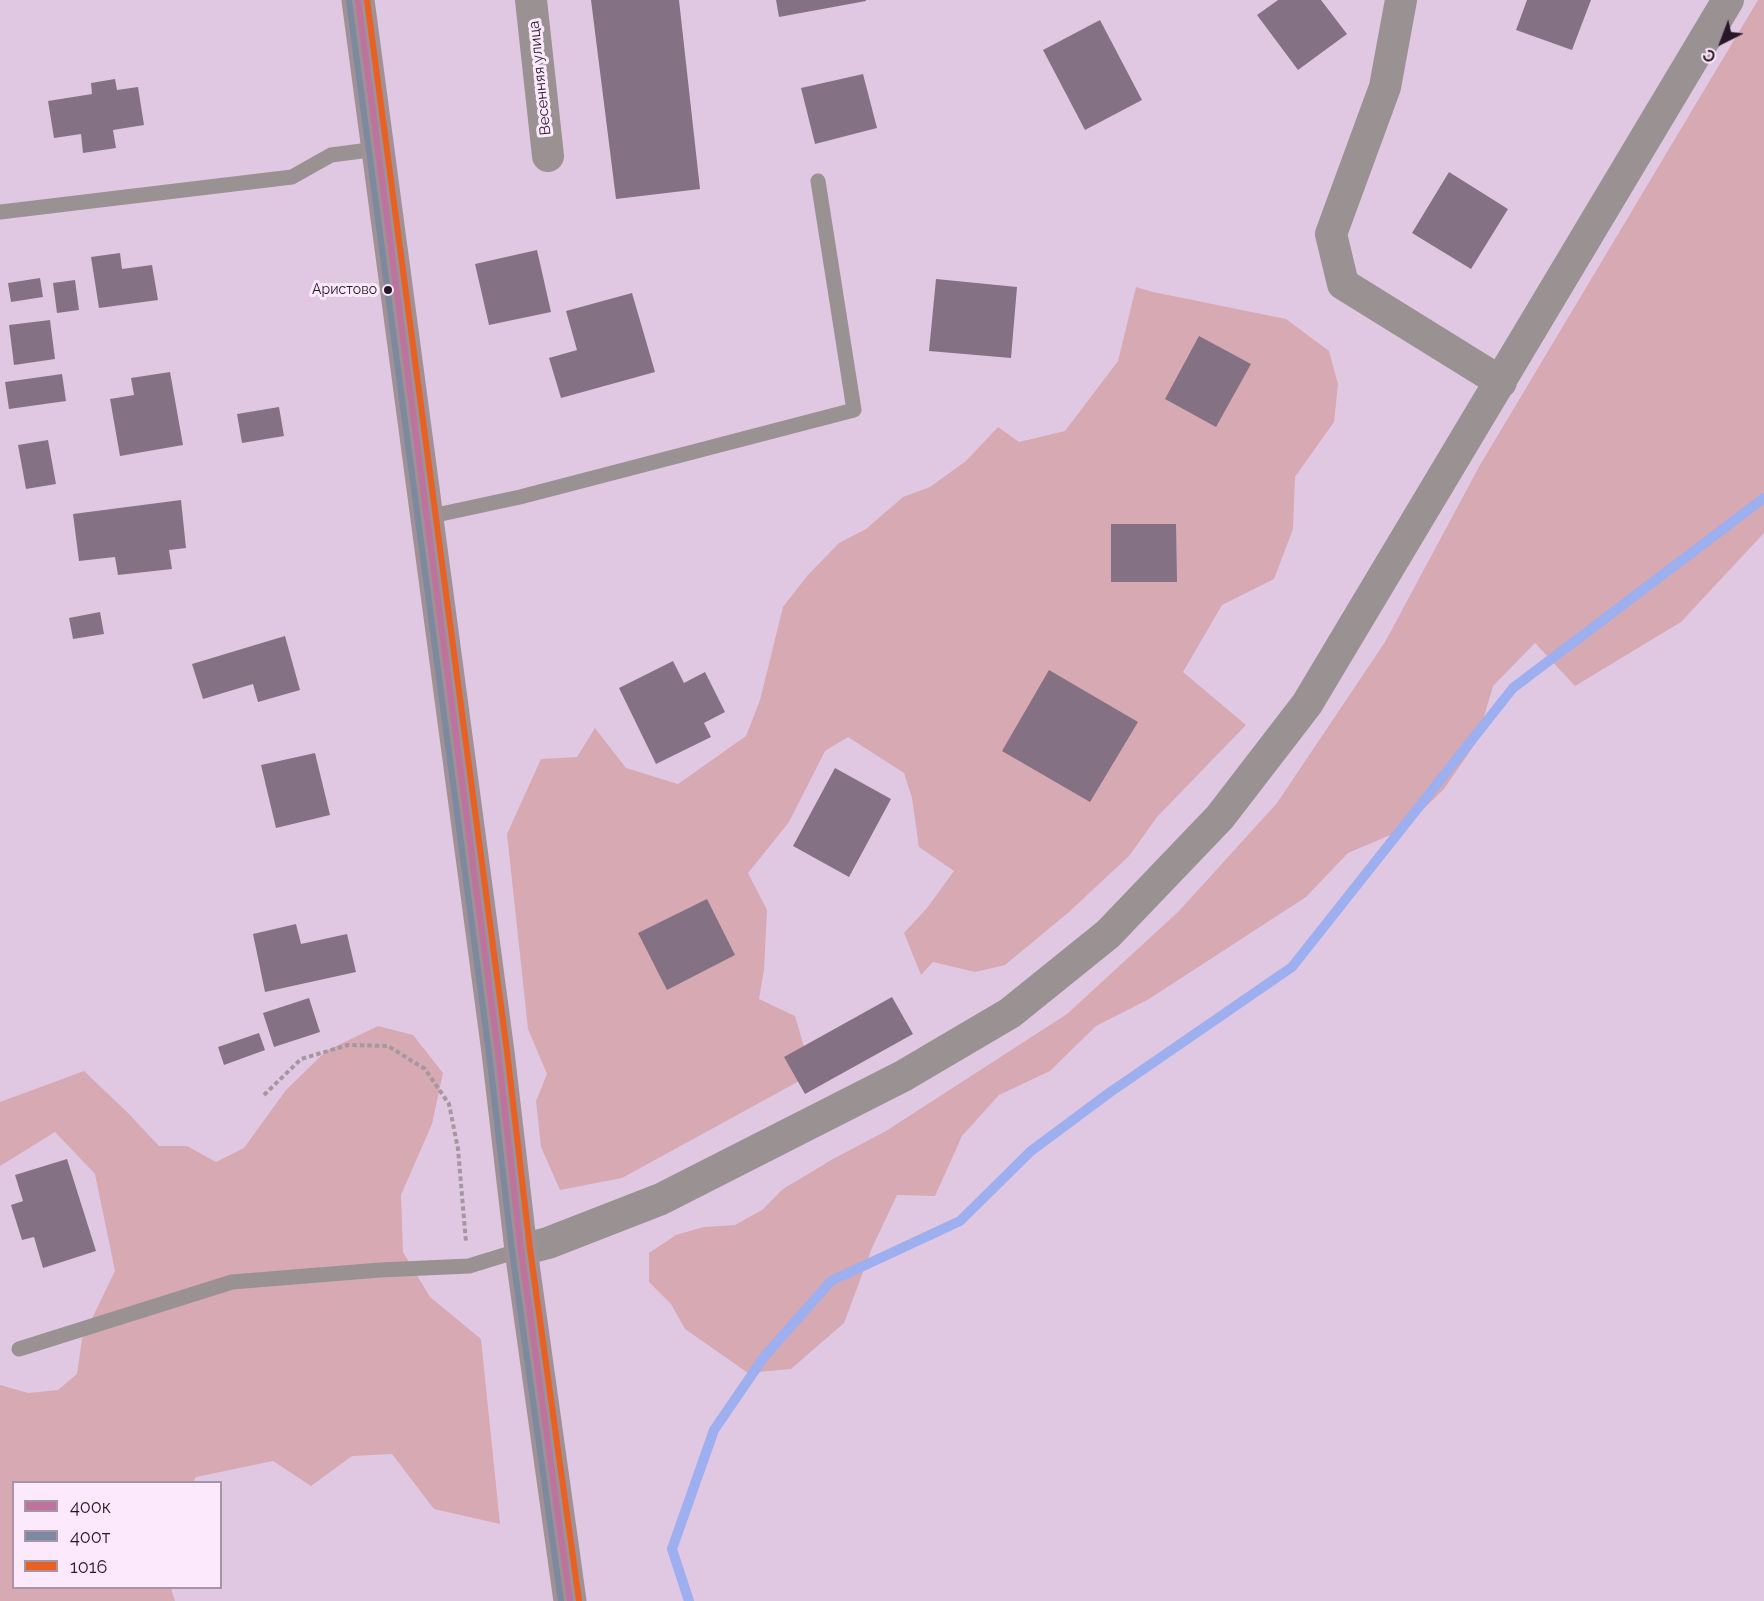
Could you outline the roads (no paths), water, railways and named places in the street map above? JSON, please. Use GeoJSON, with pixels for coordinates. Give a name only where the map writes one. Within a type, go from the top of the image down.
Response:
{"type":"FeatureCollection","features":[{"type":"Feature","properties":{"kind":"main road"},"geometry":{"type":"LineString","coordinates":[[358,0],[498,1052],[521,1250],[570,1601]]}},
{"type":"Feature","properties":{"kind":"street","name":"Весенняя улица"},"geometry":{"type":"LineString","coordinates":[[531,0],[548,156]]}},
{"type":"Feature","properties":{"kind":"street"},"geometry":{"type":"LineString","coordinates":[[1401,0],[1385,87],[1331,234],[1343,284],[1501,382]]}},
{"type":"Feature","properties":{"kind":"street"},"geometry":{"type":"LineString","coordinates":[[521,1250],[548,1243],[661,1199],[903,1076],[1010,1013],[1108,934],[1220,817],[1307,704],[1728,0]]}},
{"type":"Feature","properties":{"kind":"lane"},"geometry":{"type":"LineString","coordinates":[[0,212],[292,177],[331,155],[377,150]]}},
{"type":"Feature","properties":{"kind":"lane"},"geometry":{"type":"LineString","coordinates":[[428,517],[520,497],[854,410],[818,181]]}},
{"type":"Feature","properties":{"kind":"lane"},"geometry":{"type":"LineString","coordinates":[[19,1349],[232,1282],[380,1270],[469,1266],[521,1250]]}},
{"type":"Feature","properties":{"kind":"waterway"},"geometry":{"type":"LineString","coordinates":[[689,1601],[672,1549],[714,1430],[764,1357],[831,1281],[960,1221],[1031,1151],[1109,1093],[1292,967],[1513,688],[1764,498]]}},
{"type":"Feature","properties":{"kind":"place","name":"Аристово"},"geometry":{"type":"Point","coordinates":[388,290]}}]}
